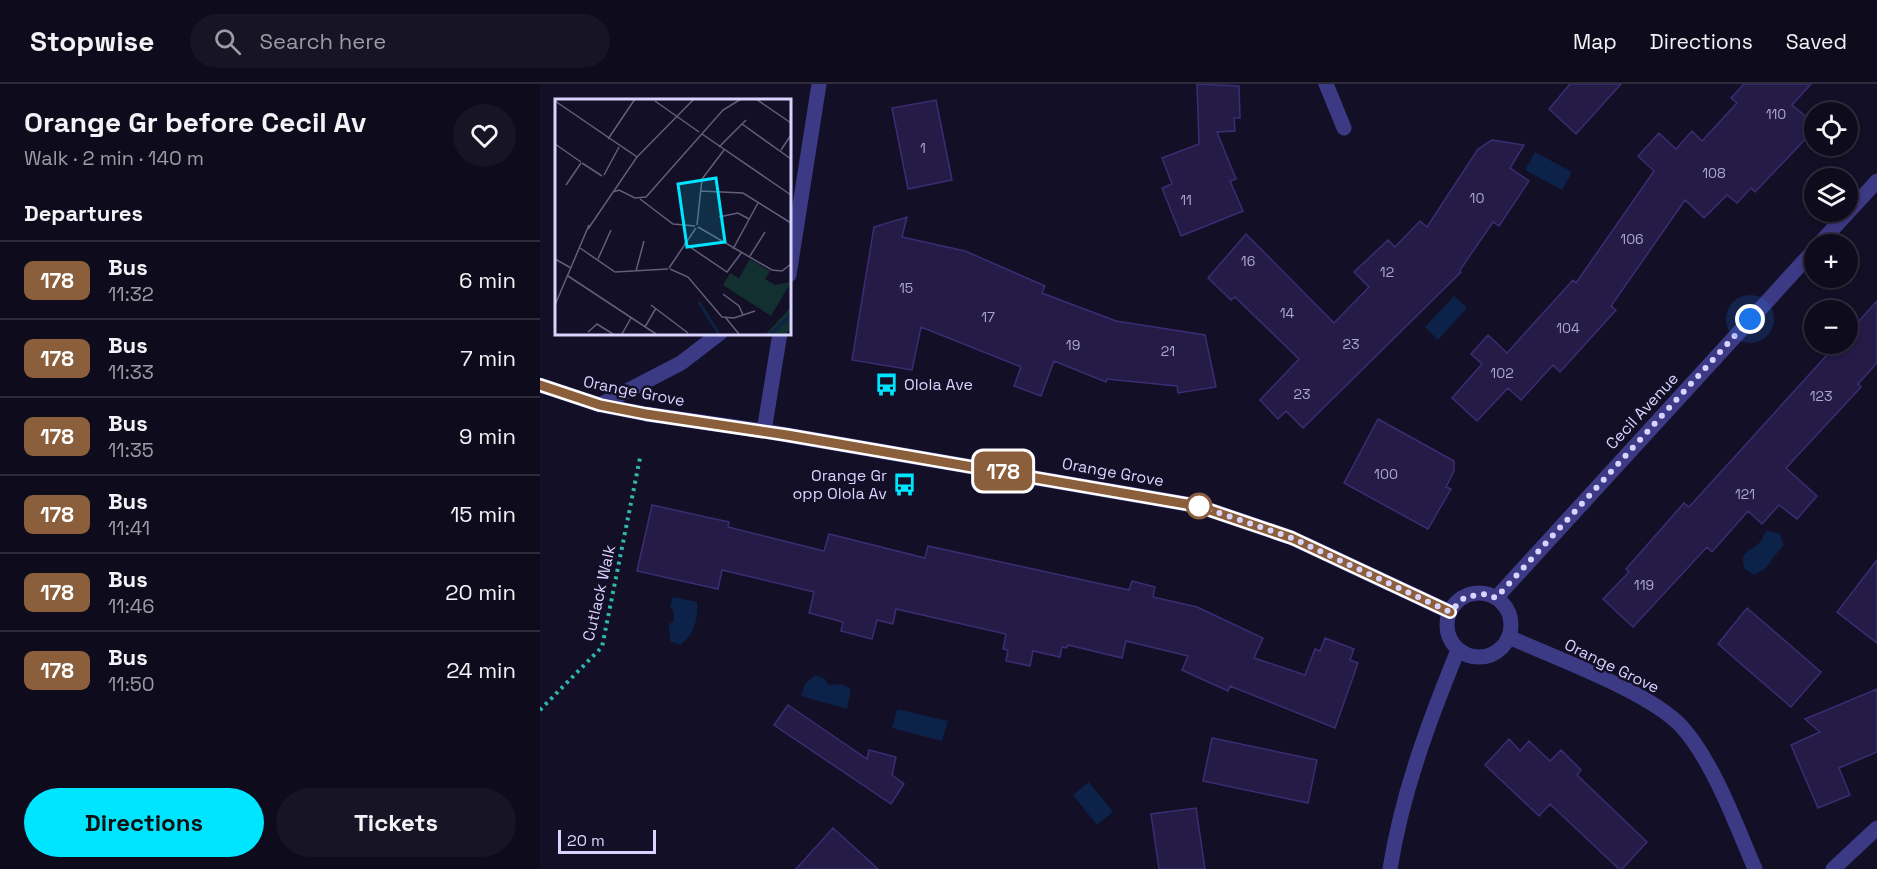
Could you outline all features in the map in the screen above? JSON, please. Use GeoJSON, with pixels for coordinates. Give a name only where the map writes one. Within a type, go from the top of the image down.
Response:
{"type":"FeatureCollection","features":[{"type":"Feature","properties":{"kind":"street"},"geometry":{"type":"LineString","coordinates":[[790,263],[792,238],[819,84]]}},
{"type":"Feature","properties":{"kind":"street"},"geometry":{"type":"LineString","coordinates":[[1326,84],[1344,128]]}},
{"type":"Feature","properties":{"kind":"street"},"geometry":{"type":"LineString","coordinates":[[1828,234],[1877,181]]}},
{"type":"Feature","properties":{"kind":"street","name":"Cecil Avenue"},"geometry":{"type":"LineString","coordinates":[[1496,598],[1804,261]]}},
{"type":"Feature","properties":{"kind":"street"},"geometry":{"type":"LineString","coordinates":[[600,405],[681,363],[719,334]]}},
{"type":"Feature","properties":{"kind":"street"},"geometry":{"type":"LineString","coordinates":[[764,431],[780,334]]}},
{"type":"Feature","properties":{"kind":"street","name":"Orange Grove"},"geometry":{"type":"LineString","coordinates":[[540,385],[600,405],[1198,506],[1292,538],[1450,612]]}},
{"type":"Feature","properties":{"kind":"street"},"geometry":{"type":"LineString","coordinates":[[1486,594],[1496,598],[1505,605],[1510,615],[1512,627],[1509,637],[1504,646],[1487,657],[1467,655],[1458,650],[1448,632],[1450,612],[1465,597],[1486,594]]}},
{"type":"Feature","properties":{"kind":"street","name":"Orange Grove"},"geometry":{"type":"LineString","coordinates":[[1509,637],[1646,700],[1682,727],[1707,766],[1755,869]]}},
{"type":"Feature","properties":{"kind":"street"},"geometry":{"type":"LineString","coordinates":[[1390,869],[1411,777],[1432,713],[1458,650]]}},
{"type":"Feature","properties":{"kind":"street"},"geometry":{"type":"LineString","coordinates":[[1833,869],[1877,828]]}},
{"type":"Feature","properties":{"kind":"path","name":"Cutlack Walk"},"geometry":{"type":"LineString","coordinates":[[540,710],[602,646],[640,458]]}},
{"type":"Feature","properties":{"kind":"water"},"geometry":{"type":"Polygon","coordinates":[[[1535,152],[1572,172],[1562,190],[1525,170],[1535,152]]]}},
{"type":"Feature","properties":{"kind":"water"},"geometry":{"type":"Polygon","coordinates":[[[1454,296],[1467,308],[1438,340],[1425,327],[1454,296]]]}},
{"type":"Feature","properties":{"kind":"water"},"geometry":{"type":"Polygon","coordinates":[[[1766,531],[1779,533],[1784,544],[1765,569],[1754,575],[1744,568],[1743,558],[1760,542],[1766,531]]]}},
{"type":"Feature","properties":{"kind":"water"},"geometry":{"type":"Polygon","coordinates":[[[673,597],[697,602],[695,626],[680,645],[670,641],[669,624],[674,621],[674,613],[670,606],[673,597]]]}},
{"type":"Feature","properties":{"kind":"water"},"geometry":{"type":"Polygon","coordinates":[[[815,675],[825,679],[828,685],[841,684],[851,689],[847,709],[801,696],[805,684],[815,675]]]}},
{"type":"Feature","properties":{"kind":"water"},"geometry":{"type":"Polygon","coordinates":[[[897,709],[948,721],[942,741],[892,728],[897,709]]]}},
{"type":"Feature","properties":{"kind":"water"},"geometry":{"type":"Polygon","coordinates":[[[1089,782],[1113,812],[1097,825],[1073,795],[1089,782]]]}},
{"type":"Feature","properties":{"kind":"building"},"geometry":{"type":"Polygon","coordinates":[[[1197,84],[1239,86],[1240,118],[1234,118],[1235,131],[1217,132],[1236,179],[1230,181],[1243,211],[1181,236],[1162,188],[1172,184],[1162,158],[1199,144],[1197,84]]]}},
{"type":"Feature","properties":{"kind":"building"},"geometry":{"type":"Polygon","coordinates":[[[1570,84],[1621,84],[1576,134],[1549,109],[1570,84]]]}},
{"type":"Feature","properties":{"kind":"building"},"geometry":{"type":"Polygon","coordinates":[[[1744,84],[1811,84],[1792,105],[1804,115],[1804,141],[1755,192],[1751,188],[1737,203],[1727,195],[1704,218],[1685,200],[1611,306],[1616,310],[1560,372],[1553,365],[1521,400],[1508,388],[1477,421],[1452,398],[1482,364],[1471,354],[1488,335],[1507,353],[1573,280],[1576,283],[1654,171],[1638,156],[1659,133],[1676,149],[1692,131],[1702,141],[1737,103],[1731,98],[1744,84]]]}},
{"type":"Feature","properties":{"kind":"building"},"geometry":{"type":"Polygon","coordinates":[[[936,100],[952,180],[908,189],[892,108],[936,100]]]}},
{"type":"Feature","properties":{"kind":"building"},"geometry":{"type":"Polygon","coordinates":[[[1492,140],[1524,145],[1510,168],[1529,181],[1499,226],[1493,222],[1460,270],[1461,272],[1303,428],[1286,411],[1278,419],[1260,400],[1299,359],[1235,297],[1231,300],[1208,278],[1246,234],[1334,323],[1369,287],[1354,272],[1388,240],[1395,247],[1420,221],[1427,227],[1478,149],[1492,140]]]}},
{"type":"Feature","properties":{"kind":"building"},"geometry":{"type":"Polygon","coordinates":[[[907,217],[902,237],[965,251],[1045,286],[1042,293],[1116,321],[1205,335],[1216,387],[1178,393],[1177,386],[1107,379],[1106,382],[1054,361],[1041,396],[1014,386],[1021,367],[921,327],[912,370],[852,360],[874,227],[907,217]]]}},
{"type":"Feature","properties":{"kind":"building"},"geometry":{"type":"Polygon","coordinates":[[[1877,301],[1877,363],[1858,384],[1861,387],[1786,468],[1817,496],[1797,519],[1779,505],[1762,524],[1748,511],[1712,552],[1707,547],[1633,627],[1603,599],[1629,572],[1626,569],[1684,503],[1689,507],[1828,354],[1858,354],[1858,322],[1877,301]]]}},
{"type":"Feature","properties":{"kind":"building"},"geometry":{"type":"Polygon","coordinates":[[[1378,419],[1454,461],[1454,471],[1446,487],[1451,489],[1428,529],[1344,483],[1378,419]]]}},
{"type":"Feature","properties":{"kind":"building"},"geometry":{"type":"Polygon","coordinates":[[[652,505],[729,522],[728,527],[824,551],[829,534],[925,558],[928,546],[1129,590],[1132,581],[1155,587],[1153,597],[1197,607],[1263,638],[1254,658],[1305,675],[1315,649],[1320,651],[1325,638],[1354,649],[1350,660],[1358,663],[1335,728],[1230,686],[1228,691],[1182,670],[1188,656],[1126,641],[1122,658],[1068,645],[1067,648],[1062,647],[1060,657],[1033,651],[1030,666],[1006,661],[1008,650],[1003,649],[1006,634],[896,609],[893,624],[877,620],[872,639],[841,631],[843,622],[809,613],[814,592],[722,570],[718,589],[637,571],[652,505]]]}},
{"type":"Feature","properties":{"kind":"building"},"geometry":{"type":"Polygon","coordinates":[[[1877,560],[1877,643],[1837,612],[1877,560]]]}},
{"type":"Feature","properties":{"kind":"building"},"geometry":{"type":"Polygon","coordinates":[[[1747,608],[1821,672],[1791,707],[1718,644],[1747,608]]]}},
{"type":"Feature","properties":{"kind":"building"},"geometry":{"type":"Polygon","coordinates":[[[1877,689],[1877,752],[1839,768],[1850,795],[1818,808],[1791,745],[1820,732],[1805,719],[1877,689]]]}},
{"type":"Feature","properties":{"kind":"building"},"geometry":{"type":"Polygon","coordinates":[[[788,705],[867,759],[869,750],[896,757],[892,775],[904,784],[891,804],[774,725],[788,705]]]}},
{"type":"Feature","properties":{"kind":"building"},"geometry":{"type":"Polygon","coordinates":[[[1212,738],[1317,760],[1308,803],[1203,781],[1212,738]]]}},
{"type":"Feature","properties":{"kind":"building"},"geometry":{"type":"Polygon","coordinates":[[[1509,739],[1520,751],[1529,741],[1550,761],[1561,750],[1581,770],[1577,775],[1647,842],[1622,869],[1619,869],[1550,804],[1539,816],[1485,765],[1509,739]]]}},
{"type":"Feature","properties":{"kind":"building"},"geometry":{"type":"Polygon","coordinates":[[[1196,808],[1205,869],[1159,869],[1151,814],[1196,808]]]}},
{"type":"Feature","properties":{"kind":"building"},"geometry":{"type":"Polygon","coordinates":[[[833,828],[878,869],[796,869],[833,828]]]}},
{"type":"Feature","properties":{"kind":"bus line","name":"178"},"geometry":{"type":"LineString","coordinates":[[540,385],[600,405],[646,414],[740,427],[1198,506],[1245,520],[1292,538],[1450,612]]}},
{"type":"Feature","properties":{"kind":"place","name":"Olola Ave"},"geometry":{"type":"Point","coordinates":[886,384]}},
{"type":"Feature","properties":{"kind":"place","name":"Orange Gr opp Olola Av"},"geometry":{"type":"Point","coordinates":[905,484]}},
{"type":"Feature","properties":{"kind":"route"},"geometry":{"type":"LineString","coordinates":[[1199,506],[1292,538],[1450,612],[1456,603],[1465,597],[1486,594],[1496,598],[1750,319]]}}]}
